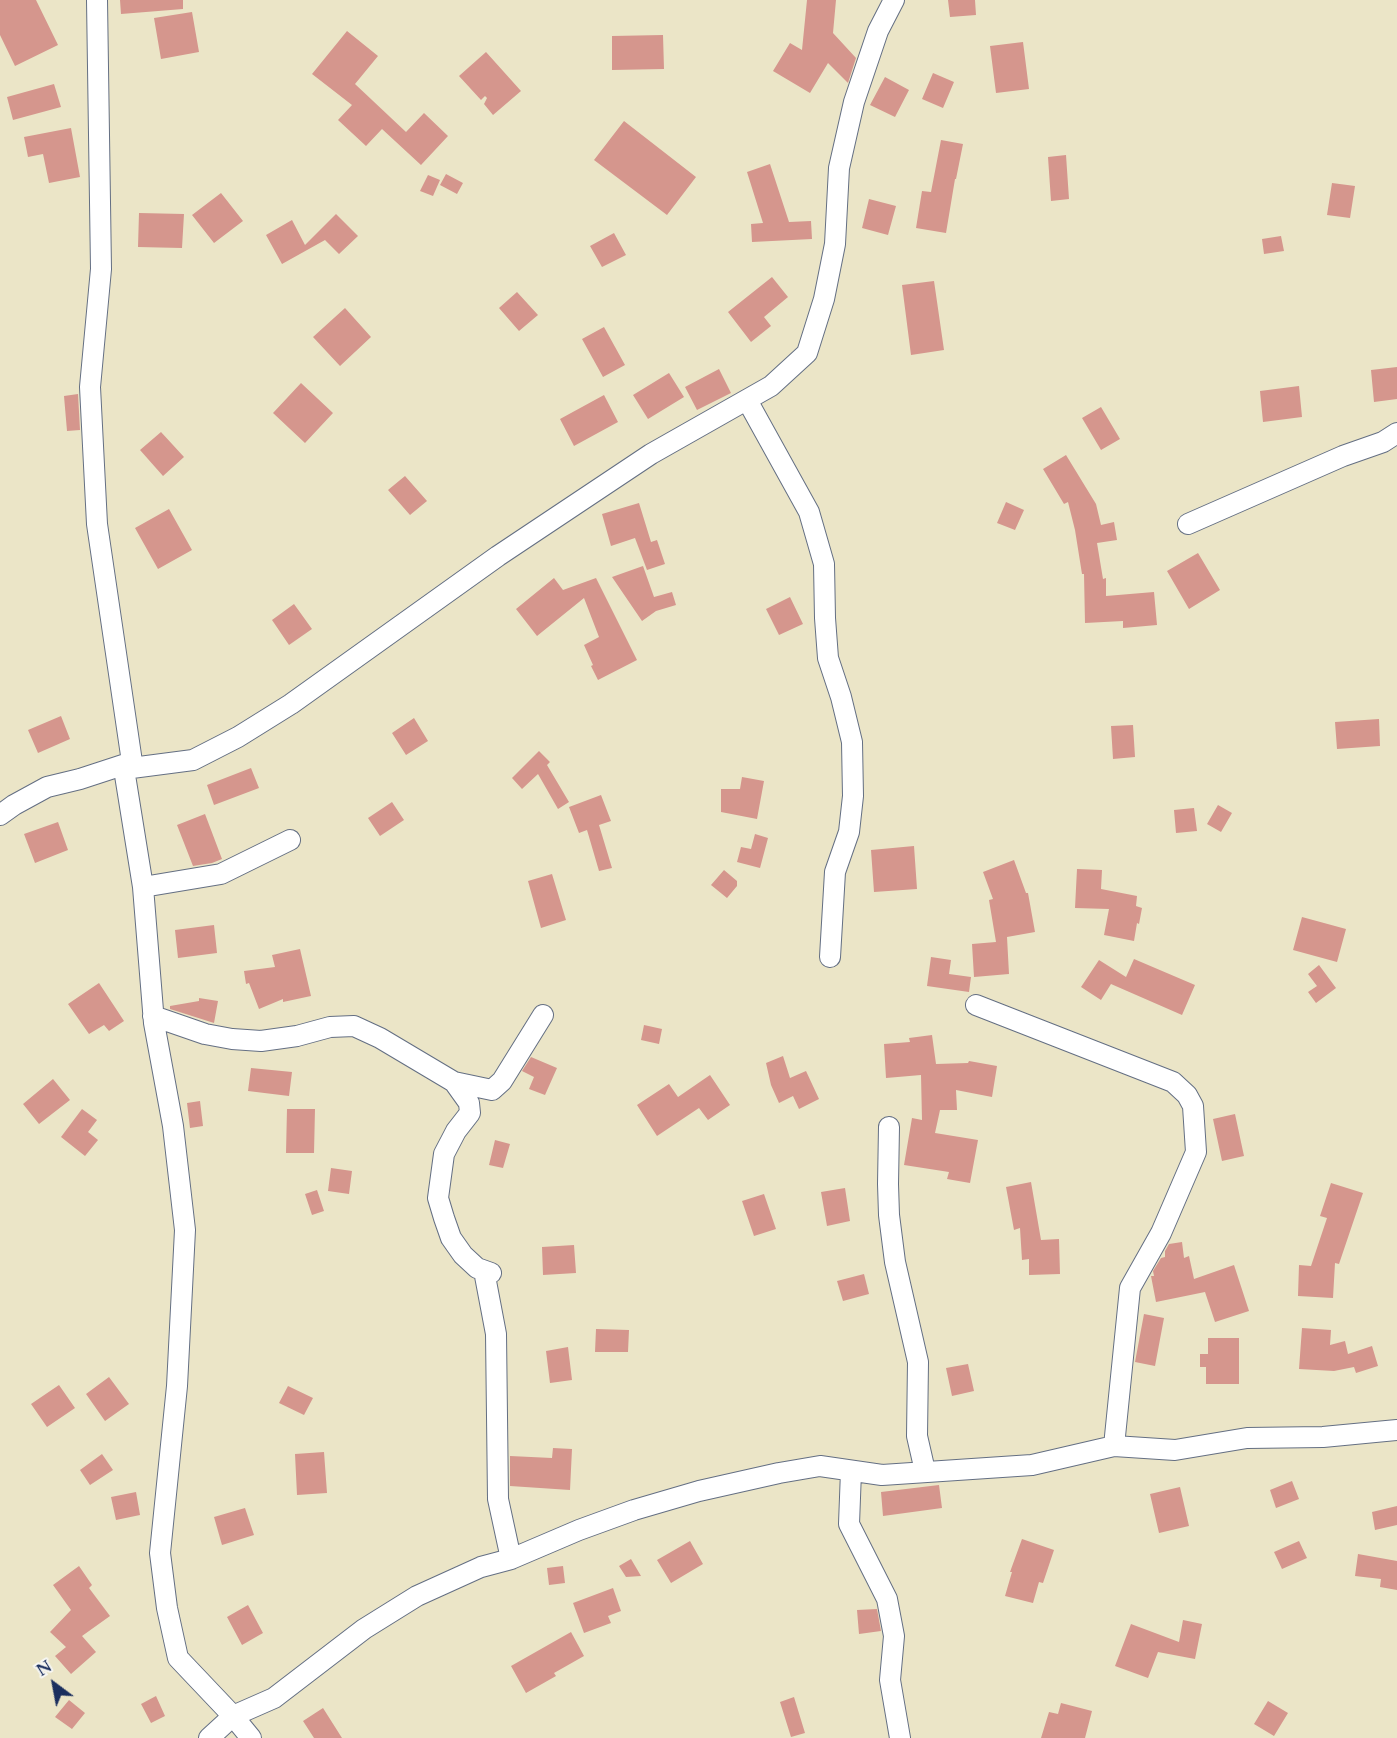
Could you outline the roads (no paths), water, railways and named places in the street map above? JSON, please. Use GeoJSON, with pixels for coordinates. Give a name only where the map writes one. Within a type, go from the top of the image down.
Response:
{"type":"FeatureCollection","features":[{"type":"Feature","properties":{"kind":"street"},"geometry":{"type":"LineString","coordinates":[[97,0],[101,269],[90,387],[97,524],[143,887],[153,1016],[173,1126],[185,1230],[177,1386],[160,1553],[167,1608],[178,1658],[251,1738]]}},
{"type":"Feature","properties":{"kind":"street"},"geometry":{"type":"LineString","coordinates":[[0,815],[47,788],[128,766],[193,760],[238,737],[291,704],[498,556],[651,453],[771,386],[807,352],[824,299],[835,244],[839,168],[854,102],[878,31],[894,0]]}},
{"type":"Feature","properties":{"kind":"street"},"geometry":{"type":"LineString","coordinates":[[747,400],[808,512],[824,564],[828,658],[852,742],[853,796],[849,832],[835,872],[830,957]]}},
{"type":"Feature","properties":{"kind":"street"},"geometry":{"type":"LineString","coordinates":[[1188,524],[1343,456],[1383,442],[1397,432]]}},
{"type":"Feature","properties":{"kind":"street"},"geometry":{"type":"LineString","coordinates":[[143,887],[221,874],[290,840]]}},
{"type":"Feature","properties":{"kind":"street"},"geometry":{"type":"LineString","coordinates":[[976,1005],[1173,1082],[1187,1095],[1193,1106],[1196,1152],[1161,1233],[1131,1288],[1114,1446]]}},
{"type":"Feature","properties":{"kind":"street"},"geometry":{"type":"LineString","coordinates":[[153,1016],[205,1034],[261,1041],[297,1036],[330,1027],[354,1026],[380,1038],[454,1082],[492,1090],[502,1081],[543,1016]]}},
{"type":"Feature","properties":{"kind":"street"},"geometry":{"type":"LineString","coordinates":[[454,1082],[470,1103],[470,1113],[456,1131],[444,1154],[438,1197],[451,1238],[463,1255],[477,1268],[491,1273],[485,1276],[496,1334],[498,1499],[511,1559]]}},
{"type":"Feature","properties":{"kind":"street"},"geometry":{"type":"LineString","coordinates":[[889,1127],[889,1215],[896,1262],[918,1362],[917,1436],[925,1471]]}},
{"type":"Feature","properties":{"kind":"street"},"geometry":{"type":"LineString","coordinates":[[209,1738],[233,1716],[274,1698],[364,1629],[417,1596],[481,1567],[511,1559],[579,1530],[699,1491],[820,1466],[882,1475],[1032,1465],[1114,1446],[1175,1450],[1247,1438],[1323,1437],[1397,1430]]}},
{"type":"Feature","properties":{"kind":"street"},"geometry":{"type":"LineString","coordinates":[[851,1471],[849,1524],[887,1599],[894,1636],[890,1680],[900,1738]]}}]}
